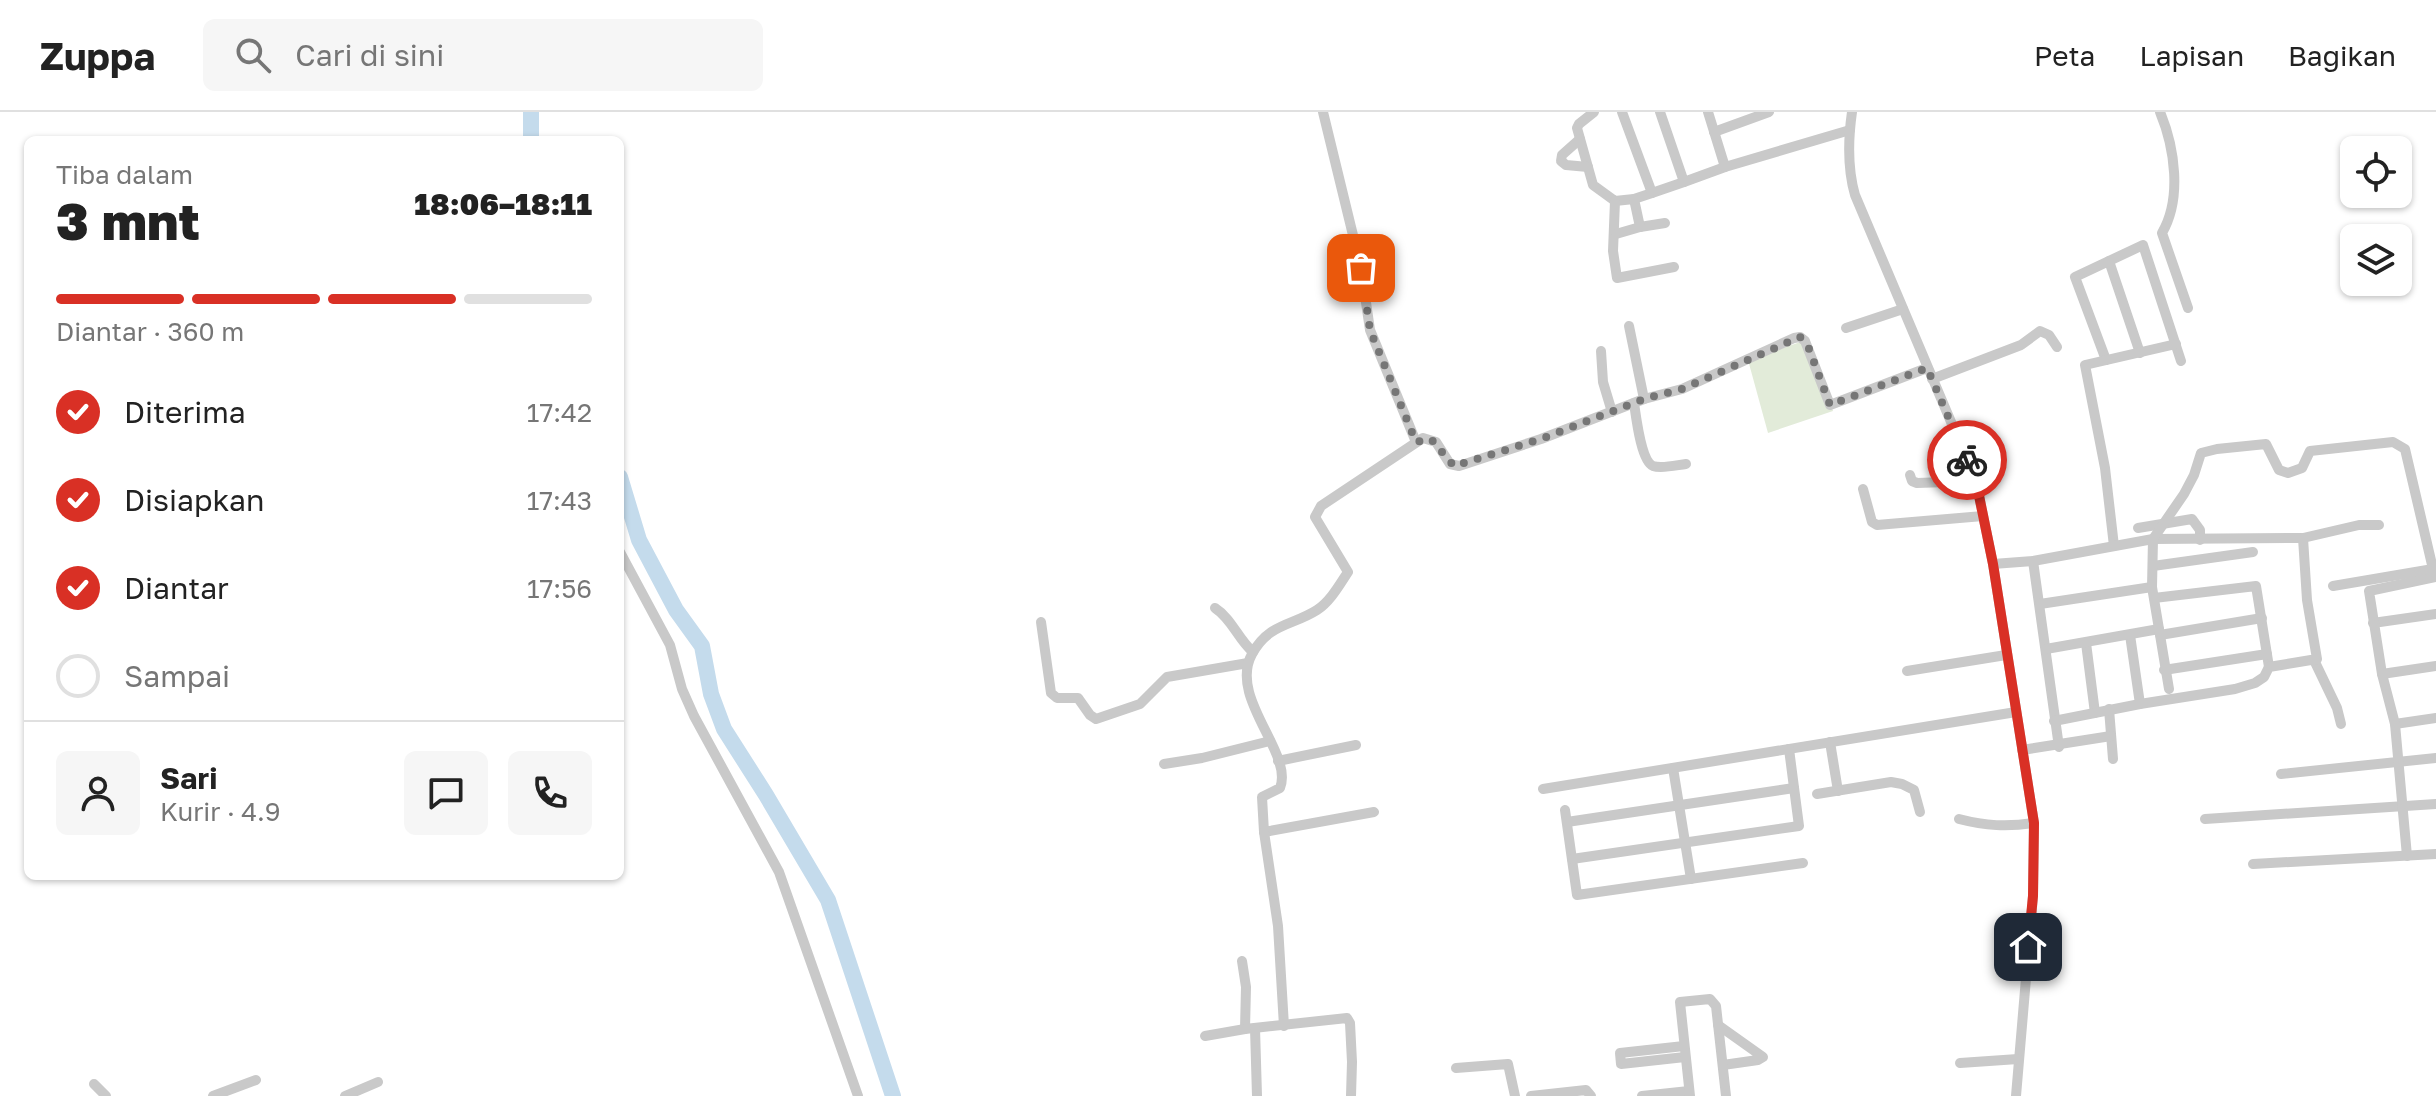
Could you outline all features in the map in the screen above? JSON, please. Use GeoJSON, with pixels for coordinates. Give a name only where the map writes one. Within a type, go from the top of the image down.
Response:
{"type":"FeatureCollection","features":[{"type":"Feature","properties":{"kind":"street"},"geometry":{"type":"LineString","coordinates":[[1323,112],[1361,268],[1369,327],[1416,442]]}},
{"type":"Feature","properties":{"kind":"street"},"geometry":{"type":"LineString","coordinates":[[1594,112],[1578,125],[1580,139],[1593,185],[1615,201],[1634,199],[1725,167],[1850,130]]}},
{"type":"Feature","properties":{"kind":"street"},"geometry":{"type":"LineString","coordinates":[[1622,112],[1652,193]]}},
{"type":"Feature","properties":{"kind":"street"},"geometry":{"type":"LineString","coordinates":[[1660,112],[1684,182]]}},
{"type":"Feature","properties":{"kind":"street"},"geometry":{"type":"LineString","coordinates":[[1708,112],[1725,167]]}},
{"type":"Feature","properties":{"kind":"street"},"geometry":{"type":"LineString","coordinates":[[1714,132],[1755,114],[1769,112]]}},
{"type":"Feature","properties":{"kind":"street"},"geometry":{"type":"LineString","coordinates":[[1852,112],[1850,178],[1855,195],[1976,481],[1993,564],[2034,823],[2033,896],[2016,1096]]}},
{"type":"Feature","properties":{"kind":"street"},"geometry":{"type":"LineString","coordinates":[[2160,112],[2171,146],[2174,182],[2170,220],[2162,233],[2188,308]]}},
{"type":"Feature","properties":{"kind":"street"},"geometry":{"type":"LineString","coordinates":[[1580,139],[1562,155],[1561,161],[1566,165],[1588,167]]}},
{"type":"Feature","properties":{"kind":"street"},"geometry":{"type":"LineString","coordinates":[[1634,199],[1640,227]]}},
{"type":"Feature","properties":{"kind":"street"},"geometry":{"type":"LineString","coordinates":[[1615,201],[1613,251],[1617,278],[1674,267]]}},
{"type":"Feature","properties":{"kind":"street"},"geometry":{"type":"LineString","coordinates":[[1616,234],[1665,223]]}},
{"type":"Feature","properties":{"kind":"street"},"geometry":{"type":"LineString","coordinates":[[2106,360],[2075,277],[2143,245],[2181,361]]}},
{"type":"Feature","properties":{"kind":"street"},"geometry":{"type":"LineString","coordinates":[[2109,261],[2140,353]]}},
{"type":"Feature","properties":{"kind":"street"},"geometry":{"type":"LineString","coordinates":[[1846,328],[1903,309]]}},
{"type":"Feature","properties":{"kind":"street"},"geometry":{"type":"LineString","coordinates":[[1629,326],[1643,451],[1654,466],[1686,464]]}},
{"type":"Feature","properties":{"kind":"street"},"geometry":{"type":"LineString","coordinates":[[1932,379],[2021,345],[2040,331],[2049,335],[2057,347]]}},
{"type":"Feature","properties":{"kind":"street"},"geometry":{"type":"LineString","coordinates":[[1284,1026],[1278,926],[1262,797],[1281,786],[1278,761],[1254,705],[1247,671],[1253,652],[1277,627],[1318,610],[1348,572],[1323,534],[1315,517],[1316,511],[1416,442],[1431,439],[1450,464],[1459,466],[1639,401],[1682,389],[1800,337],[1808,346],[1830,405],[1927,368]]}},
{"type":"Feature","properties":{"kind":"street"},"geometry":{"type":"LineString","coordinates":[[2114,546],[2105,468],[2085,365],[2176,344]]}},
{"type":"Feature","properties":{"kind":"street"},"geometry":{"type":"LineString","coordinates":[[1601,351],[1603,382],[1612,412]]}},
{"type":"Feature","properties":{"kind":"street"},"geometry":{"type":"LineString","coordinates":[[2169,689],[2153,593],[2153,539],[2194,475],[2198,455],[2204,451],[2266,444],[2279,470],[2288,473],[2304,466],[2310,451],[2393,442],[2405,449],[2433,569],[2333,586]]}},
{"type":"Feature","properties":{"kind":"street"},"geometry":{"type":"LineString","coordinates":[[1910,475],[1912,481],[1917,483],[1976,481]]}},
{"type":"Feature","properties":{"kind":"street"},"geometry":{"type":"LineString","coordinates":[[1863,489],[1872,522],[1877,525],[1983,516]]}},
{"type":"Feature","properties":{"kind":"street"},"geometry":{"type":"LineString","coordinates":[[2138,528],[2194,520],[2200,530],[2200,540]]}},
{"type":"Feature","properties":{"kind":"street"},"geometry":{"type":"LineString","coordinates":[[1993,564],[2033,561],[2153,539],[2303,538],[2359,525],[2379,525]]}},
{"type":"Feature","properties":{"kind":"street"},"geometry":{"type":"LineString","coordinates":[[2269,667],[2314,660],[2318,656],[2307,600],[2303,538]]}},
{"type":"Feature","properties":{"kind":"street"},"geometry":{"type":"LineString","coordinates":[[2153,566],[2253,552]]}},
{"type":"Feature","properties":{"kind":"street"},"geometry":{"type":"LineString","coordinates":[[624,559],[670,645],[682,689],[694,716],[779,872],[858,1096]]}},
{"type":"Feature","properties":{"kind":"street"},"geometry":{"type":"LineString","coordinates":[[2033,561],[2059,746]]}},
{"type":"Feature","properties":{"kind":"street"},"geometry":{"type":"LineString","coordinates":[[2407,856],[2395,724],[2382,674],[2369,591],[2436,577]]}},
{"type":"Feature","properties":{"kind":"street"},"geometry":{"type":"LineString","coordinates":[[2040,604],[2253,584],[2257,590],[2269,667],[2264,677],[2246,686],[2054,721]]}},
{"type":"Feature","properties":{"kind":"street"},"geometry":{"type":"LineString","coordinates":[[1215,608],[1227,618],[1253,652]]}},
{"type":"Feature","properties":{"kind":"street"},"geometry":{"type":"LineString","coordinates":[[2373,623],[2436,614]]}},
{"type":"Feature","properties":{"kind":"street"},"geometry":{"type":"LineString","coordinates":[[2046,649],[2262,618]]}},
{"type":"Feature","properties":{"kind":"street"},"geometry":{"type":"LineString","coordinates":[[1041,622],[1051,693],[1057,698],[1078,698],[1096,719],[1140,704],[1167,677],[1248,663]]}},
{"type":"Feature","properties":{"kind":"street"},"geometry":{"type":"LineString","coordinates":[[2130,635],[2140,704]]}},
{"type":"Feature","properties":{"kind":"street"},"geometry":{"type":"LineString","coordinates":[[2086,643],[2095,713]]}},
{"type":"Feature","properties":{"kind":"street"},"geometry":{"type":"LineString","coordinates":[[2164,670],[2267,654]]}},
{"type":"Feature","properties":{"kind":"street"},"geometry":{"type":"LineString","coordinates":[[1907,671],[2006,655]]}},
{"type":"Feature","properties":{"kind":"street"},"geometry":{"type":"LineString","coordinates":[[2314,660],[2337,708],[2341,724]]}},
{"type":"Feature","properties":{"kind":"street"},"geometry":{"type":"LineString","coordinates":[[2382,674],[2436,666]]}},
{"type":"Feature","properties":{"kind":"street"},"geometry":{"type":"LineString","coordinates":[[2109,709],[2113,759]]}},
{"type":"Feature","properties":{"kind":"street"},"geometry":{"type":"LineString","coordinates":[[1543,789],[2016,712]]}},
{"type":"Feature","properties":{"kind":"street"},"geometry":{"type":"LineString","coordinates":[[2395,724],[2436,718]]}},
{"type":"Feature","properties":{"kind":"street"},"geometry":{"type":"LineString","coordinates":[[2022,750],[2111,736]]}},
{"type":"Feature","properties":{"kind":"street"},"geometry":{"type":"LineString","coordinates":[[1164,764],[1270,741]]}},
{"type":"Feature","properties":{"kind":"street"},"geometry":{"type":"LineString","coordinates":[[1830,742],[1838,791]]}},
{"type":"Feature","properties":{"kind":"street"},"geometry":{"type":"LineString","coordinates":[[1278,761],[1356,745]]}},
{"type":"Feature","properties":{"kind":"street"},"geometry":{"type":"LineString","coordinates":[[1572,859],[1799,826],[1789,749]]}},
{"type":"Feature","properties":{"kind":"street"},"geometry":{"type":"LineString","coordinates":[[2281,774],[2436,758]]}},
{"type":"Feature","properties":{"kind":"street"},"geometry":{"type":"LineString","coordinates":[[1673,768],[1691,879]]}},
{"type":"Feature","properties":{"kind":"street"},"geometry":{"type":"LineString","coordinates":[[1817,794],[1891,782],[1914,790],[1920,812]]}},
{"type":"Feature","properties":{"kind":"street"},"geometry":{"type":"LineString","coordinates":[[1567,822],[1794,788]]}},
{"type":"Feature","properties":{"kind":"street"},"geometry":{"type":"LineString","coordinates":[[2205,819],[2436,804]]}},
{"type":"Feature","properties":{"kind":"street"},"geometry":{"type":"LineString","coordinates":[[1565,810],[1577,895],[1803,863]]}},
{"type":"Feature","properties":{"kind":"street"},"geometry":{"type":"LineString","coordinates":[[1264,832],[1374,812]]}},
{"type":"Feature","properties":{"kind":"street"},"geometry":{"type":"LineString","coordinates":[[1959,819],[1998,827],[2034,823]]}},
{"type":"Feature","properties":{"kind":"street"},"geometry":{"type":"LineString","coordinates":[[2253,864],[2436,854]]}},
{"type":"Feature","properties":{"kind":"street"},"geometry":{"type":"LineString","coordinates":[[1242,961],[1257,1096]]}},
{"type":"Feature","properties":{"kind":"street"},"geometry":{"type":"LineString","coordinates":[[1642,1096],[1689,1094],[1680,1001],[1714,1000],[1726,1096]]}},
{"type":"Feature","properties":{"kind":"street"},"geometry":{"type":"LineString","coordinates":[[1205,1036],[1347,1018],[1350,1023],[1352,1062],[1351,1096]]}},
{"type":"Feature","properties":{"kind":"street"},"geometry":{"type":"LineString","coordinates":[[1718,1025],[1763,1057],[1723,1065]]}},
{"type":"Feature","properties":{"kind":"street"},"geometry":{"type":"LineString","coordinates":[[1685,1052],[1621,1064],[1620,1053],[1685,1052]]}},
{"type":"Feature","properties":{"kind":"street"},"geometry":{"type":"LineString","coordinates":[[1960,1063],[2018,1059]]}},
{"type":"Feature","properties":{"kind":"street"},"geometry":{"type":"LineString","coordinates":[[1456,1068],[1508,1064],[1515,1096]]}},
{"type":"Feature","properties":{"kind":"street"},"geometry":{"type":"LineString","coordinates":[[213,1096],[256,1080]]}},
{"type":"Feature","properties":{"kind":"street"},"geometry":{"type":"LineString","coordinates":[[345,1096],[378,1082]]}},
{"type":"Feature","properties":{"kind":"street"},"geometry":{"type":"LineString","coordinates":[[94,1084],[106,1096]]}},
{"type":"Feature","properties":{"kind":"street"},"geometry":{"type":"LineString","coordinates":[[1531,1096],[1586,1090],[1591,1096]]}},
{"type":"Feature","properties":{"kind":"green space"},"geometry":{"type":"Polygon","coordinates":[[[1809,339],[1833,411],[1768,433],[1748,360],[1809,339]]]}},
{"type":"Feature","properties":{"kind":"waterway"},"geometry":{"type":"LineString","coordinates":[[531,112],[531,136]]}},
{"type":"Feature","properties":{"kind":"waterway"},"geometry":{"type":"LineString","coordinates":[[624,490],[639,540],[676,610],[702,646],[711,694],[724,729],[828,900],[893,1096]]}},
{"type":"Feature","properties":{"kind":"way so far"},"geometry":{"type":"LineString","coordinates":[[1361,268],[1369,327],[1416,442],[1423,438],[1436,442],[1454,466],[1541,439],[1644,399],[1682,389],[1800,337],[1808,346],[1830,405],[1927,368],[1967,460]]}},
{"type":"Feature","properties":{"kind":"route"},"geometry":{"type":"LineString","coordinates":[[1967,460],[1976,481],[1993,564],[2034,823],[2033,896],[2028,947]]}}]}
